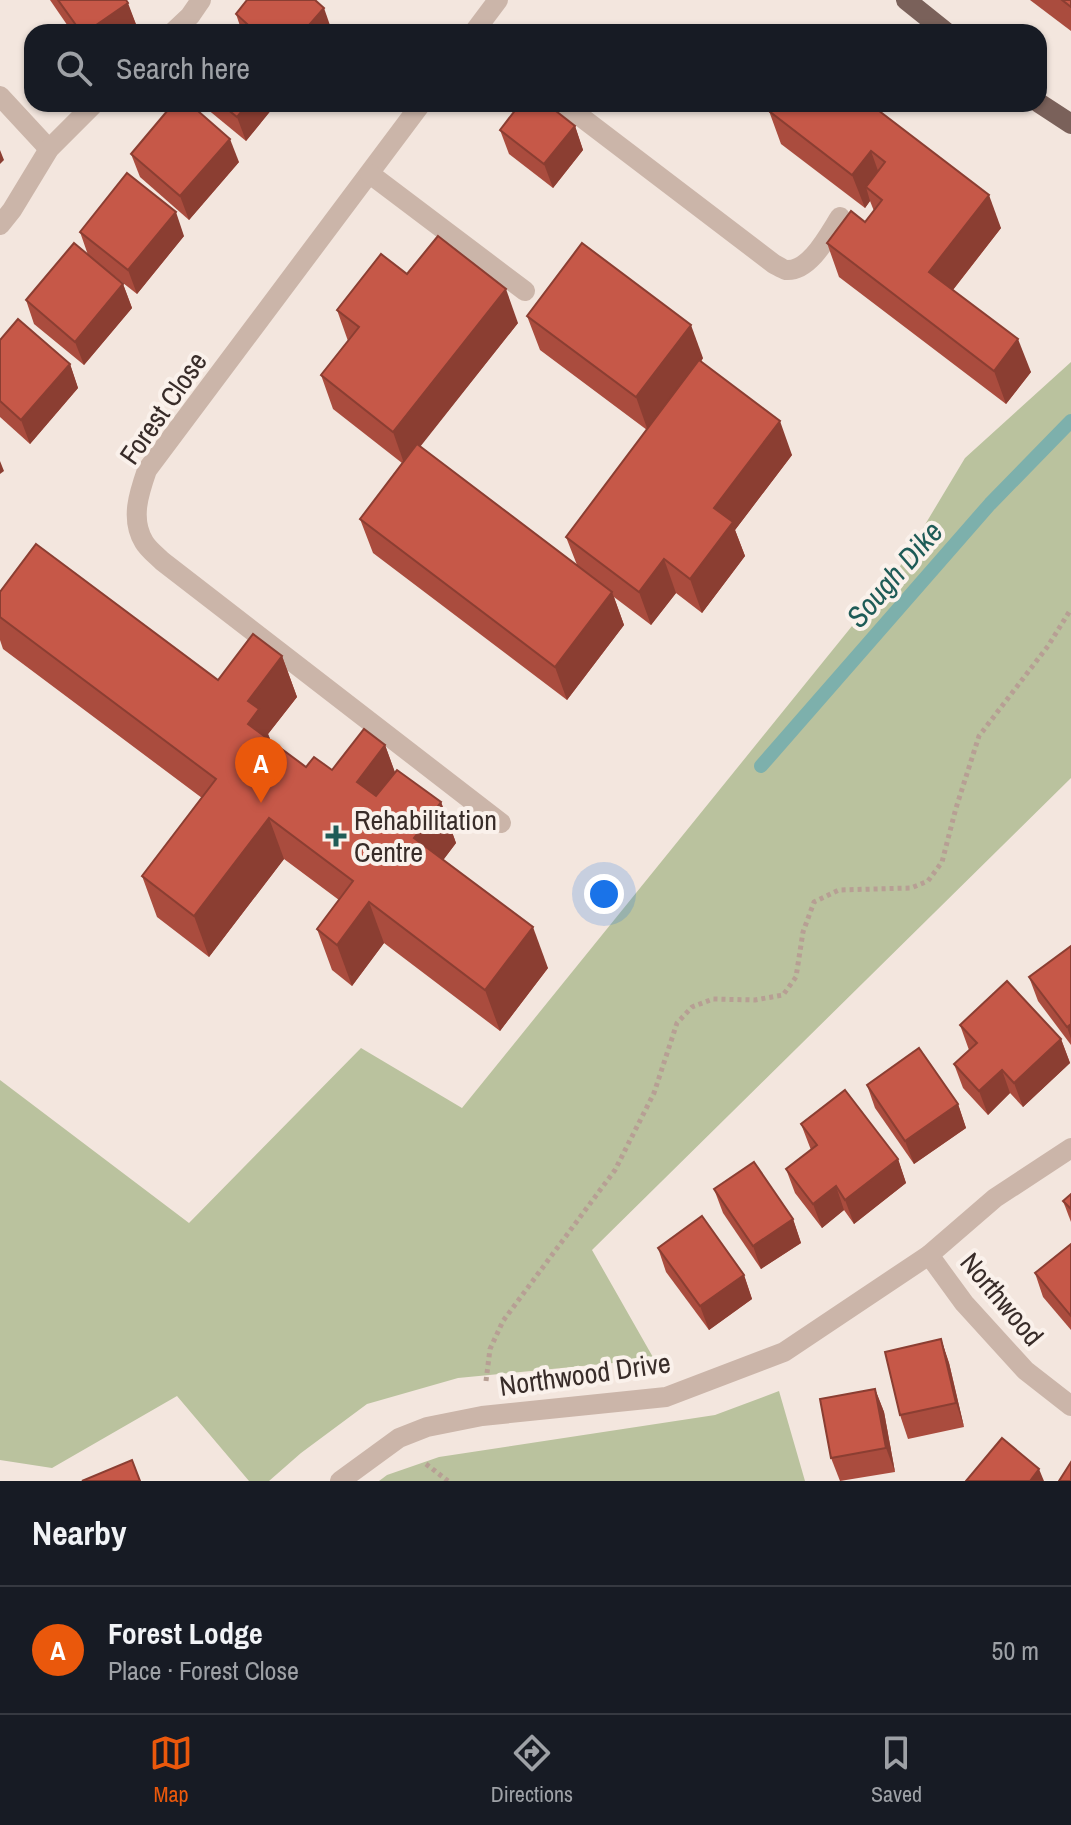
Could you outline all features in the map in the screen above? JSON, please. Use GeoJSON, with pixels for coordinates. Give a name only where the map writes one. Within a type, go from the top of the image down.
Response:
{"type":"FeatureCollection","features":[{"type":"Feature","properties":{"kind":"main road"},"geometry":{"type":"LineString","coordinates":[[906,0],[936,24]]}},
{"type":"Feature","properties":{"kind":"main road"},"geometry":{"type":"LineString","coordinates":[[1047,108],[1071,124]]}},
{"type":"Feature","properties":{"kind":"street"},"geometry":{"type":"LineString","coordinates":[[182,24],[201,0]]}},
{"type":"Feature","properties":{"kind":"street"},"geometry":{"type":"LineString","coordinates":[[480,24],[498,0]]}},
{"type":"Feature","properties":{"kind":"street"},"geometry":{"type":"LineString","coordinates":[[0,96],[49,149]]}},
{"type":"Feature","properties":{"kind":"street"},"geometry":{"type":"LineString","coordinates":[[0,225],[49,149],[86,112]]}},
{"type":"Feature","properties":{"kind":"street","name":"Forest Close"},"geometry":{"type":"LineString","coordinates":[[415,112],[147,470],[137,498],[137,523],[143,541],[162,561],[501,823]]}},
{"type":"Feature","properties":{"kind":"street"},"geometry":{"type":"LineString","coordinates":[[574,112],[786,270],[804,266],[840,217]]}},
{"type":"Feature","properties":{"kind":"street"},"geometry":{"type":"LineString","coordinates":[[370,174],[525,291]]}},
{"type":"Feature","properties":{"kind":"street","name":"Northwood Drive"},"geometry":{"type":"LineString","coordinates":[[340,1481],[399,1438],[427,1427],[482,1416],[666,1397],[784,1352],[929,1255],[995,1198],[1071,1148]]}},
{"type":"Feature","properties":{"kind":"street","name":"Northwood"},"geometry":{"type":"LineString","coordinates":[[929,1255],[964,1303],[1025,1370],[1071,1406]]}},
{"type":"Feature","properties":{"kind":"path"},"geometry":{"type":"LineString","coordinates":[[482,1416],[490,1349],[503,1321],[615,1170],[654,1093],[677,1023],[692,1007],[713,999],[755,1000],[783,995],[796,977],[803,932],[814,902],[839,890],[911,888],[928,881],[942,862],[979,736],[1048,646],[1071,609]]}},
{"type":"Feature","properties":{"kind":"green space"},"geometry":{"type":"Polygon","coordinates":[[[1071,362],[1071,778],[592,1250],[654,1359],[458,1378],[367,1404],[269,1481],[249,1481],[177,1396],[52,1468],[0,1460],[0,1080],[189,1223],[361,1048],[462,1108],[899,568],[965,458],[1071,362]]]}},
{"type":"Feature","properties":{"kind":"green space"},"geometry":{"type":"Polygon","coordinates":[[[779,1391],[805,1481],[379,1481],[387,1475],[439,1457],[715,1415],[779,1391]]]}},
{"type":"Feature","properties":{"kind":"building"},"geometry":{"type":"Polygon","coordinates":[[[58,0],[126,0],[128,3],[98,24],[75,24],[58,0]]]}},
{"type":"Feature","properties":{"kind":"building"},"geometry":{"type":"Polygon","coordinates":[[[247,0],[315,0],[324,8],[310,24],[247,24],[236,14],[247,0]]]}},
{"type":"Feature","properties":{"kind":"building"},"geometry":{"type":"Polygon","coordinates":[[[166,112],[199,112],[230,139],[180,196],[131,154],[166,112]]]}},
{"type":"Feature","properties":{"kind":"building"},"geometry":{"type":"Polygon","coordinates":[[[514,112],[557,112],[575,126],[544,164],[500,130],[514,112]]]}},
{"type":"Feature","properties":{"kind":"building"},"geometry":{"type":"Polygon","coordinates":[[[770,112],[880,112],[989,195],[929,272],[1018,339],[994,371],[827,243],[851,211],[865,222],[882,200],[866,187],[885,162],[871,151],[852,175],[770,112]]]}},
{"type":"Feature","properties":{"kind":"building"},"geometry":{"type":"Polygon","coordinates":[[[127,173],[176,212],[128,270],[80,232],[127,173]]]}},
{"type":"Feature","properties":{"kind":"building"},"geometry":{"type":"Polygon","coordinates":[[[438,236],[506,289],[393,432],[321,375],[359,327],[337,310],[381,254],[407,274],[438,236]]]}},
{"type":"Feature","properties":{"kind":"building"},"geometry":{"type":"Polygon","coordinates":[[[74,243],[123,284],[75,342],[26,300],[74,243]]]}},
{"type":"Feature","properties":{"kind":"building"},"geometry":{"type":"Polygon","coordinates":[[[582,243],[691,325],[636,397],[527,316],[582,243]]]}},
{"type":"Feature","properties":{"kind":"building"},"geometry":{"type":"Polygon","coordinates":[[[18,319],[70,364],[21,420],[0,401],[0,340],[18,319]]]}},
{"type":"Feature","properties":{"kind":"building"},"geometry":{"type":"Polygon","coordinates":[[[699,360],[780,421],[714,508],[733,522],[690,579],[664,559],[639,592],[566,537],[699,360]]]}},
{"type":"Feature","properties":{"kind":"building"},"geometry":{"type":"Polygon","coordinates":[[[417,444],[612,592],[555,667],[360,519],[417,444]]]}},
{"type":"Feature","properties":{"kind":"building"},"geometry":{"type":"Polygon","coordinates":[[[36,544],[218,680],[253,634],[282,656],[248,701],[259,709],[248,724],[306,767],[314,757],[332,770],[364,729],[385,745],[357,782],[376,796],[397,770],[441,802],[414,838],[533,927],[485,990],[369,902],[337,945],[317,929],[353,881],[269,818],[194,916],[142,876],[216,779],[0,617],[0,592],[36,544]]]}},
{"type":"Feature","properties":{"kind":"building"},"geometry":{"type":"Polygon","coordinates":[[[1071,946],[1071,1024],[1067,1027],[1029,977],[1071,946]]]}},
{"type":"Feature","properties":{"kind":"building"},"geometry":{"type":"Polygon","coordinates":[[[1007,981],[1061,1039],[1014,1083],[1002,1070],[979,1091],[954,1064],[977,1043],[960,1025],[1007,981]]]}},
{"type":"Feature","properties":{"kind":"building"},"geometry":{"type":"Polygon","coordinates":[[[919,1048],[958,1104],[905,1141],[867,1085],[919,1048]]]}},
{"type":"Feature","properties":{"kind":"building"},"geometry":{"type":"Polygon","coordinates":[[[845,1090],[898,1159],[845,1200],[836,1186],[813,1204],[786,1169],[817,1145],[801,1124],[845,1090]]]}},
{"type":"Feature","properties":{"kind":"building"},"geometry":{"type":"Polygon","coordinates":[[[754,1162],[793,1219],[753,1246],[714,1189],[754,1162]]]}},
{"type":"Feature","properties":{"kind":"building"},"geometry":{"type":"Polygon","coordinates":[[[1071,1194],[1071,1209],[1063,1201],[1071,1194]]]}},
{"type":"Feature","properties":{"kind":"building"},"geometry":{"type":"Polygon","coordinates":[[[702,1216],[744,1275],[700,1306],[658,1248],[702,1216]]]}},
{"type":"Feature","properties":{"kind":"building"},"geometry":{"type":"Polygon","coordinates":[[[1071,1244],[1071,1316],[1035,1273],[1071,1244]]]}},
{"type":"Feature","properties":{"kind":"building"},"geometry":{"type":"Polygon","coordinates":[[[941,1339],[956,1403],[900,1415],[885,1352],[941,1339]]]}},
{"type":"Feature","properties":{"kind":"building"},"geometry":{"type":"Polygon","coordinates":[[[875,1389],[886,1448],[831,1458],[820,1399],[875,1389]]]}},
{"type":"Feature","properties":{"kind":"building"},"geometry":{"type":"Polygon","coordinates":[[[1002,1438],[1039,1469],[1030,1481],[966,1481],[1002,1438]]]}},
{"type":"Feature","properties":{"kind":"building"},"geometry":{"type":"Polygon","coordinates":[[[132,1460],[140,1481],[82,1481],[132,1460]]]}},
{"type":"Feature","properties":{"kind":"building"},"geometry":{"type":"Polygon","coordinates":[[[1071,1462],[1071,1481],[1059,1481],[1071,1462]]]}},
{"type":"Feature","properties":{"kind":"waterway","name":"Sough Dike"},"geometry":{"type":"LineString","coordinates":[[761,766],[990,504],[1071,421]]}},
{"type":"Feature","properties":{"kind":"place","name":"Forest Lodge"},"geometry":{"type":"Point","coordinates":[261,803]}},
{"type":"Feature","properties":{"kind":"place","name":"Rehabilitation Centre"},"geometry":{"type":"Point","coordinates":[336,836]}}]}
